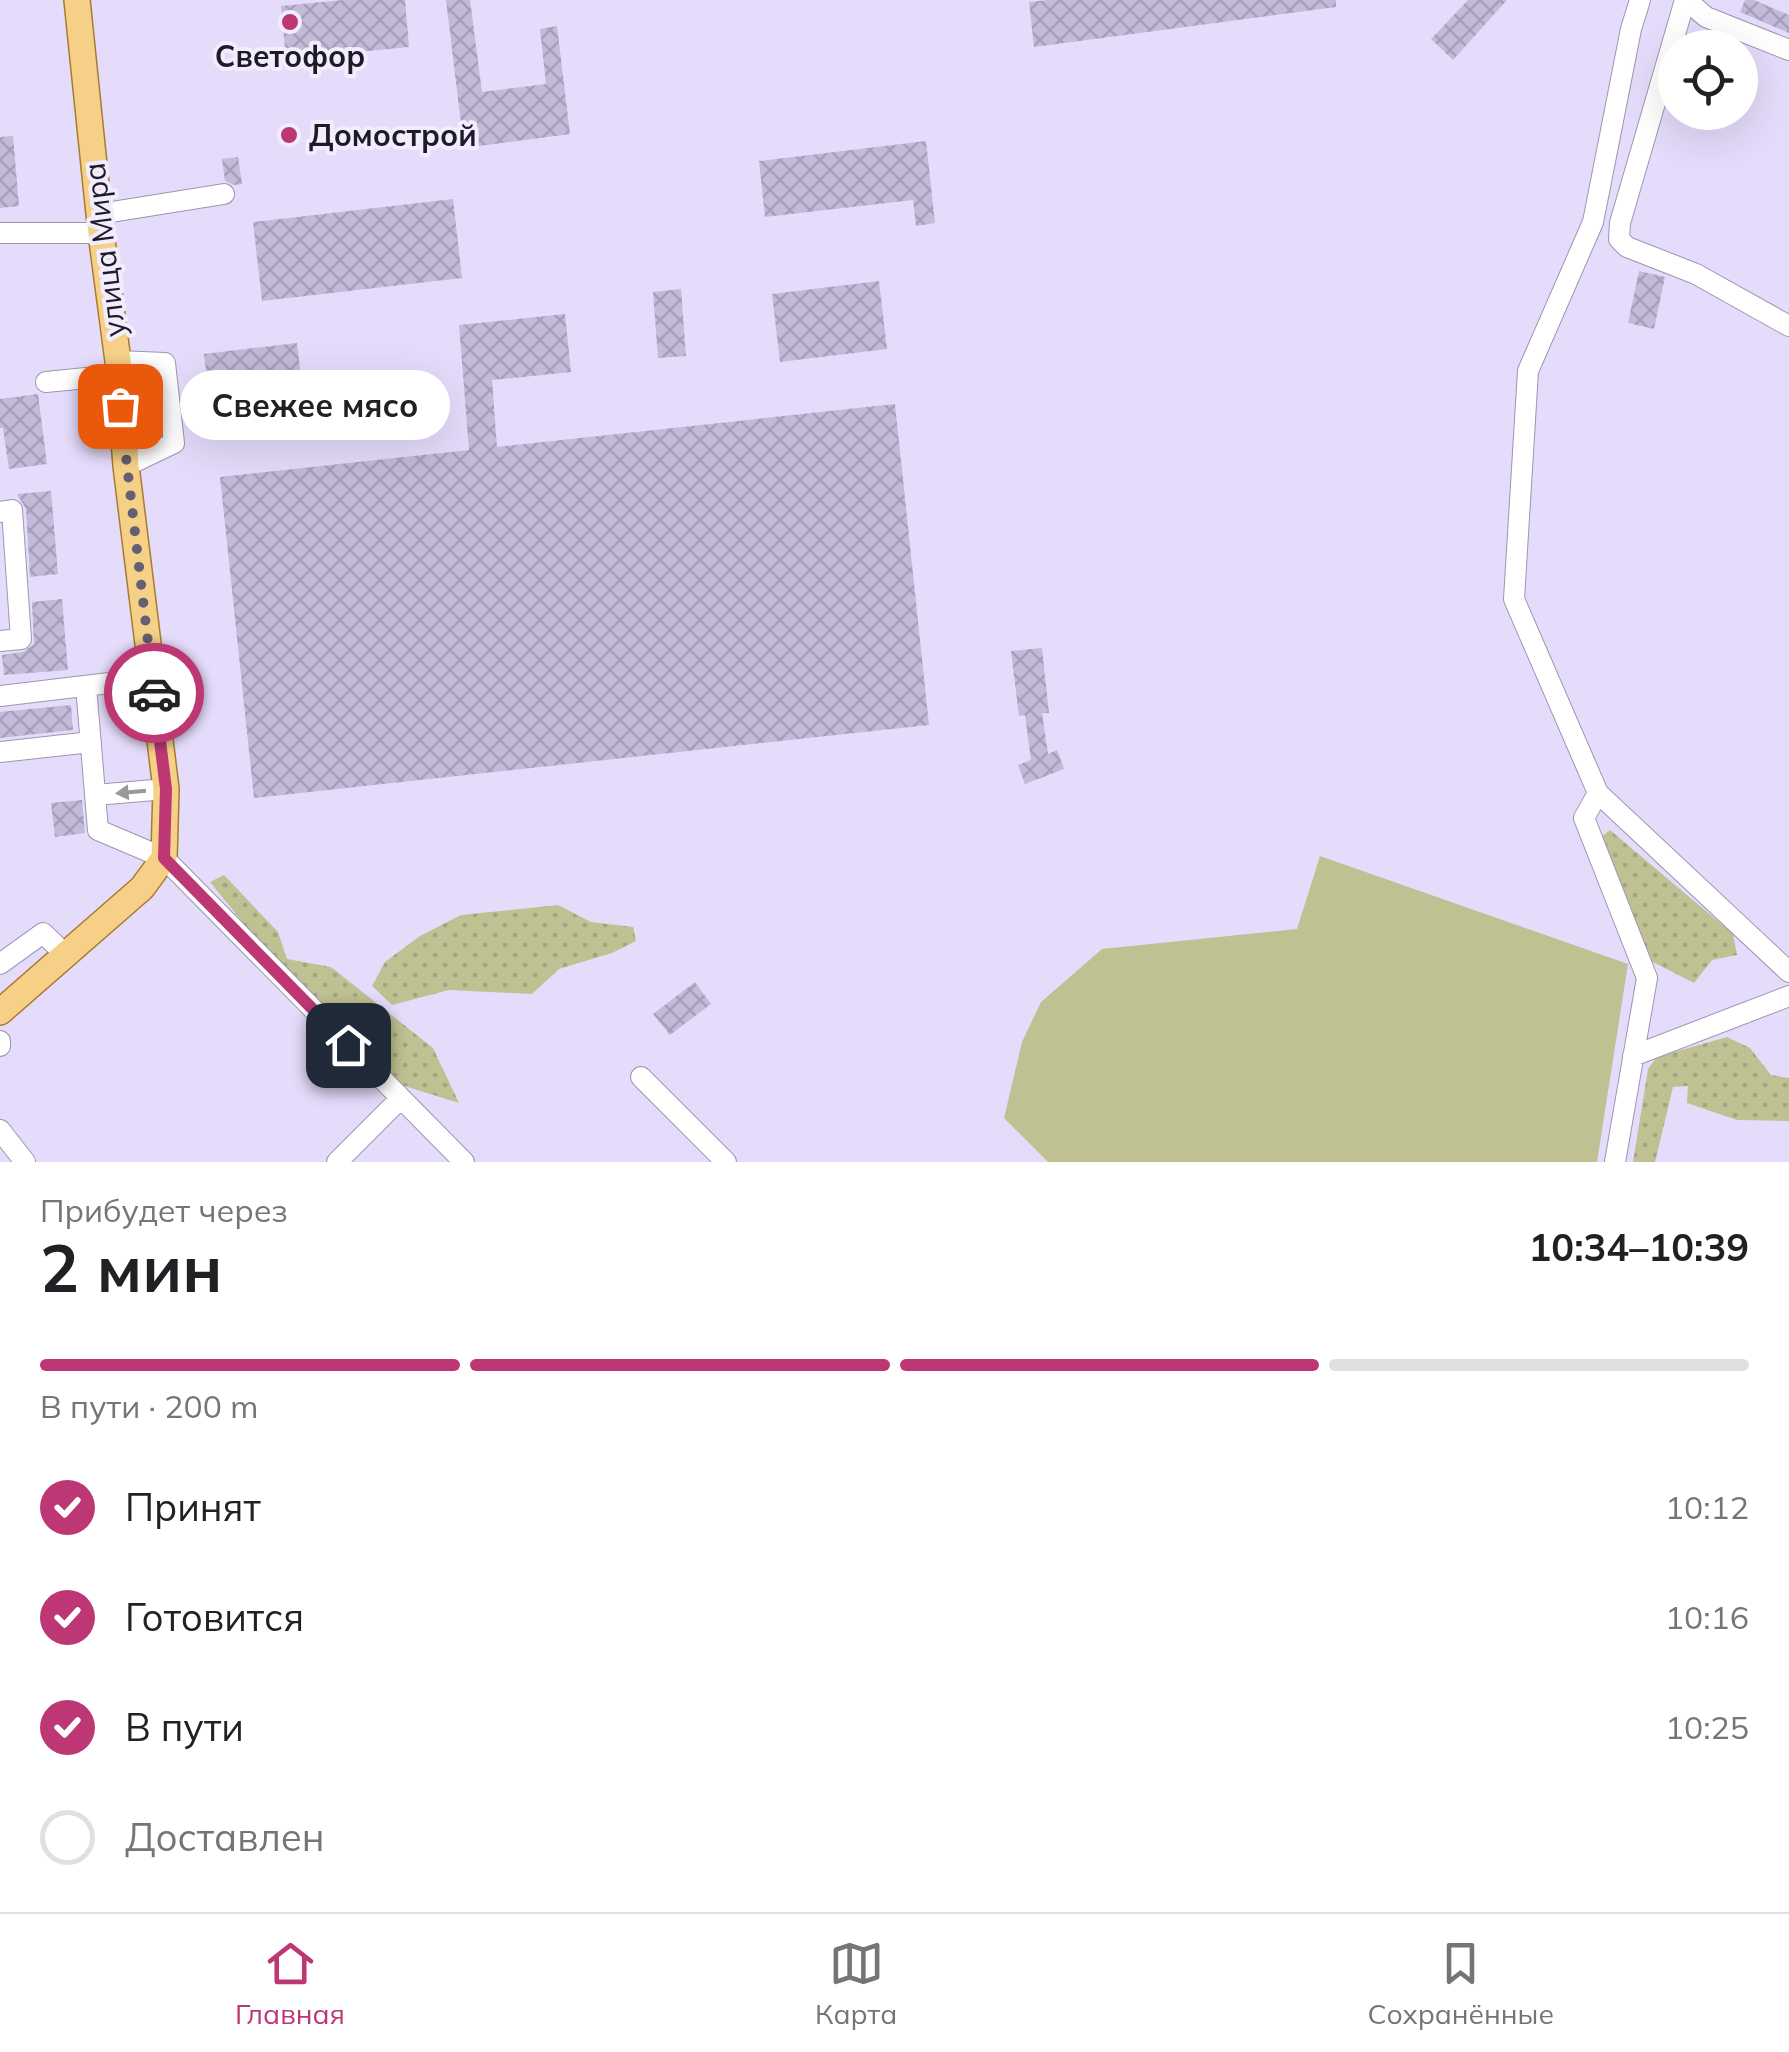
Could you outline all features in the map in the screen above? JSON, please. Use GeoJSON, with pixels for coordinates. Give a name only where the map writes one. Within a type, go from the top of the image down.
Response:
{"type":"FeatureCollection","features":[{"type":"Feature","properties":{"kind":"main road","name":"улица Мира"},"geometry":{"type":"LineString","coordinates":[[77,0],[126,466],[166,789],[164,858]]}},
{"type":"Feature","properties":{"kind":"main road"},"geometry":{"type":"LineString","coordinates":[[0,1012],[142,888],[164,858]]}},
{"type":"Feature","properties":{"kind":"street"},"geometry":{"type":"LineString","coordinates":[[1640,0],[1631,28],[1593,222],[1528,371],[1514,598],[1598,793],[1789,972]]}},
{"type":"Feature","properties":{"kind":"street"},"geometry":{"type":"LineString","coordinates":[[1789,50],[1706,17],[1686,0],[1620,223],[1619,239],[1627,247],[1696,274],[1789,326]]}},
{"type":"Feature","properties":{"kind":"street"},"geometry":{"type":"LineString","coordinates":[[0,234],[100,223],[224,194]]}},
{"type":"Feature","properties":{"kind":"street"},"geometry":{"type":"LineString","coordinates":[[46,382],[166,363],[174,444],[126,466]]}},
{"type":"Feature","properties":{"kind":"street"},"geometry":{"type":"LineString","coordinates":[[0,512],[12,510],[21,639],[0,641]]}},
{"type":"Feature","properties":{"kind":"street"},"geometry":{"type":"LineString","coordinates":[[0,695],[152,678]]}},
{"type":"Feature","properties":{"kind":"street"},"geometry":{"type":"LineString","coordinates":[[86,686],[98,830],[164,858],[464,1162]]}},
{"type":"Feature","properties":{"kind":"street"},"geometry":{"type":"LineString","coordinates":[[0,752],[91,742]]}},
{"type":"Feature","properties":{"kind":"street"},"geometry":{"type":"LineString","coordinates":[[96,795],[166,789]]}},
{"type":"Feature","properties":{"kind":"street"},"geometry":{"type":"LineString","coordinates":[[1598,793],[1584,818],[1646,978],[1615,1162]]}},
{"type":"Feature","properties":{"kind":"street"},"geometry":{"type":"LineString","coordinates":[[0,964],[43,933],[66,956]]}},
{"type":"Feature","properties":{"kind":"street"},"geometry":{"type":"LineString","coordinates":[[1633,1056],[1789,996]]}},
{"type":"Feature","properties":{"kind":"street"},"geometry":{"type":"LineString","coordinates":[[640,1076],[726,1162]]}},
{"type":"Feature","properties":{"kind":"street"},"geometry":{"type":"LineString","coordinates":[[336,1162],[400,1099]]}},
{"type":"Feature","properties":{"kind":"street"},"geometry":{"type":"LineString","coordinates":[[0,1130],[25,1162]]}},
{"type":"Feature","properties":{"kind":"green space"},"geometry":{"type":"Polygon","coordinates":[[[1610,830],[1733,934],[1737,955],[1712,960],[1694,983],[1649,960],[1601,837],[1610,830]]]}},
{"type":"Feature","properties":{"kind":"green space"},"geometry":{"type":"Polygon","coordinates":[[[1320,856],[1628,964],[1597,1162],[1048,1162],[1004,1118],[1022,1042],[1041,1002],[1102,949],[1297,929],[1320,856]]]}},
{"type":"Feature","properties":{"kind":"green space"},"geometry":{"type":"Polygon","coordinates":[[[224,875],[278,932],[287,959],[331,967],[433,1048],[459,1103],[398,1084],[271,957],[210,882],[224,875]]]}},
{"type":"Feature","properties":{"kind":"green space"},"geometry":{"type":"Polygon","coordinates":[[[558,905],[591,922],[633,927],[636,941],[612,953],[559,969],[532,994],[449,990],[392,1005],[372,986],[385,962],[420,936],[461,915],[558,905]]]}},
{"type":"Feature","properties":{"kind":"green space"},"geometry":{"type":"Polygon","coordinates":[[[1727,1037],[1750,1048],[1771,1075],[1789,1078],[1789,1121],[1737,1120],[1687,1103],[1688,1086],[1673,1087],[1655,1162],[1633,1162],[1648,1069],[1657,1057],[1727,1037]]]}},
{"type":"Feature","properties":{"kind":"building"},"geometry":{"type":"Polygon","coordinates":[[[405,0],[409,47],[286,59],[281,6],[405,0]]]}},
{"type":"Feature","properties":{"kind":"building"},"geometry":{"type":"Polygon","coordinates":[[[446,0],[470,0],[482,92],[546,84],[540,29],[557,26],[570,134],[464,148],[446,0]]]}},
{"type":"Feature","properties":{"kind":"building"},"geometry":{"type":"Polygon","coordinates":[[[1336,0],[1336,7],[1034,47],[1029,2],[1336,0]]]}},
{"type":"Feature","properties":{"kind":"building"},"geometry":{"type":"Polygon","coordinates":[[[1468,0],[1507,0],[1453,60],[1431,39],[1468,0]]]}},
{"type":"Feature","properties":{"kind":"building"},"geometry":{"type":"Polygon","coordinates":[[[1745,0],[1789,15],[1789,33],[1740,12],[1745,0]]]}},
{"type":"Feature","properties":{"kind":"building"},"geometry":{"type":"Polygon","coordinates":[[[13,136],[19,206],[0,208],[0,137],[13,136]]]}},
{"type":"Feature","properties":{"kind":"building"},"geometry":{"type":"Polygon","coordinates":[[[926,141],[935,223],[916,226],[913,200],[765,217],[759,161],[926,141]]]}},
{"type":"Feature","properties":{"kind":"building"},"geometry":{"type":"Polygon","coordinates":[[[238,157],[242,184],[234,185],[225,181],[222,159],[238,157]]]}},
{"type":"Feature","properties":{"kind":"building"},"geometry":{"type":"Polygon","coordinates":[[[453,199],[462,278],[262,301],[253,222],[453,199]]]}},
{"type":"Feature","properties":{"kind":"building"},"geometry":{"type":"Polygon","coordinates":[[[1639,271],[1665,277],[1654,329],[1628,323],[1639,271]]]}},
{"type":"Feature","properties":{"kind":"building"},"geometry":{"type":"Polygon","coordinates":[[[879,281],[887,349],[780,362],[772,294],[879,281]]]}},
{"type":"Feature","properties":{"kind":"building"},"geometry":{"type":"Polygon","coordinates":[[[681,289],[686,356],[658,358],[653,292],[681,289]]]}},
{"type":"Feature","properties":{"kind":"building"},"geometry":{"type":"Polygon","coordinates":[[[565,314],[571,372],[492,380],[497,447],[895,404],[929,725],[254,798],[220,477],[469,450],[459,325],[565,314]]]}},
{"type":"Feature","properties":{"kind":"building"},"geometry":{"type":"Polygon","coordinates":[[[297,343],[306,419],[213,430],[204,354],[297,343]]]}},
{"type":"Feature","properties":{"kind":"building"},"geometry":{"type":"Polygon","coordinates":[[[38,394],[47,464],[9,469],[0,428],[0,399],[38,394]]]}},
{"type":"Feature","properties":{"kind":"building"},"geometry":{"type":"Polygon","coordinates":[[[51,491],[58,574],[30,577],[26,509],[17,494],[51,491]]]}},
{"type":"Feature","properties":{"kind":"building"},"geometry":{"type":"Polygon","coordinates":[[[62,599],[68,670],[4,675],[2,655],[23,652],[34,644],[32,602],[62,599]]]}},
{"type":"Feature","properties":{"kind":"building"},"geometry":{"type":"Polygon","coordinates":[[[1042,648],[1049,713],[1042,713],[1048,754],[1057,750],[1064,769],[1025,784],[1018,765],[1031,760],[1025,715],[1019,716],[1011,651],[1042,648]]]}},
{"type":"Feature","properties":{"kind":"building"},"geometry":{"type":"Polygon","coordinates":[[[71,705],[73,730],[0,738],[0,712],[71,705]]]}},
{"type":"Feature","properties":{"kind":"building"},"geometry":{"type":"Polygon","coordinates":[[[82,800],[85,833],[55,837],[51,803],[82,800]]]}},
{"type":"Feature","properties":{"kind":"building"},"geometry":{"type":"Polygon","coordinates":[[[695,982],[711,1004],[670,1035],[653,1014],[695,982]]]}},
{"type":"Feature","properties":{"kind":"way so far"},"geometry":{"type":"LineString","coordinates":[[120,406],[154,693]]}},
{"type":"Feature","properties":{"kind":"place","name":"Светофор"},"geometry":{"type":"Point","coordinates":[290,22]}},
{"type":"Feature","properties":{"kind":"place","name":"Домострой"},"geometry":{"type":"Point","coordinates":[289,135]}},
{"type":"Feature","properties":{"kind":"place","name":"Свежее мясо"},"geometry":{"type":"Point","coordinates":[120,406]}},
{"type":"Feature","properties":{"kind":"route"},"geometry":{"type":"LineString","coordinates":[[154,693],[166,789],[164,858],[348,1045]]}}]}
